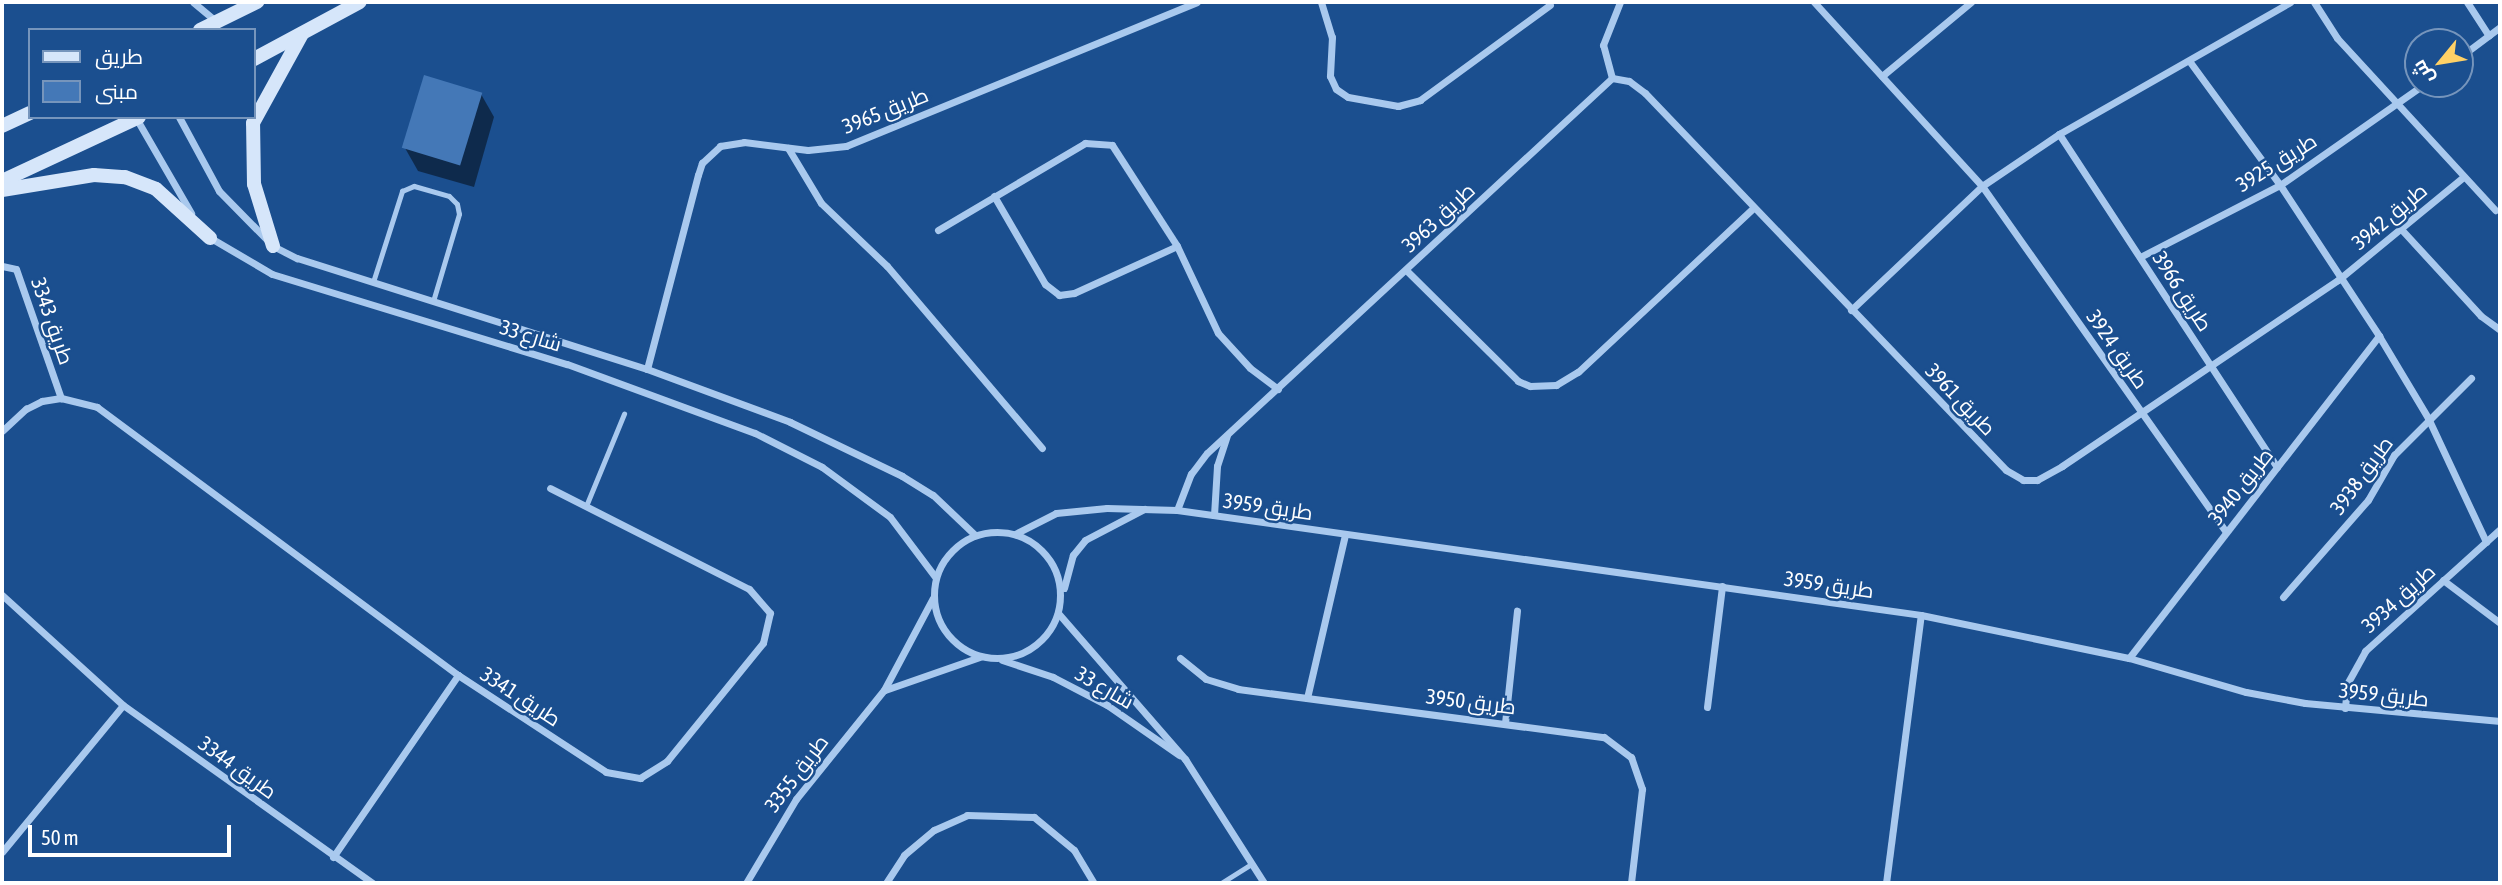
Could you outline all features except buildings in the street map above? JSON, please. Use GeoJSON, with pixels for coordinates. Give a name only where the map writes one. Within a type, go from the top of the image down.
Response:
{"type":"FeatureCollection","features":[{"type":"Feature","properties":{"kind":"main road"},"geometry":{"type":"LineString","coordinates":[[204,28],[257,2]]}},
{"type":"Feature","properties":{"kind":"main road"},"geometry":{"type":"LineString","coordinates":[[256,58],[360,2]]}},
{"type":"Feature","properties":{"kind":"main road"},"geometry":{"type":"LineString","coordinates":[[256,117],[302,34]]}},
{"type":"Feature","properties":{"kind":"main road"},"geometry":{"type":"LineString","coordinates":[[2,127],[28,114]]}},
{"type":"Feature","properties":{"kind":"main road"},"geometry":{"type":"LineString","coordinates":[[2,181],[135,119]]}},
{"type":"Feature","properties":{"kind":"main road"},"geometry":{"type":"LineString","coordinates":[[255,119],[254,184],[273,246]]}},
{"type":"Feature","properties":{"kind":"main road"},"geometry":{"type":"LineString","coordinates":[[2,190],[94,175],[125,177],[156,189],[210,239]]}},
{"type":"Feature","properties":{"kind":"street"},"geometry":{"type":"LineString","coordinates":[[193,2],[217,22]]}},
{"type":"Feature","properties":{"kind":"street","name":"طريق 3965"},"geometry":{"type":"LineString","coordinates":[[647,369],[702,163],[732,142],[788,148],[846,146],[1197,2]]}},
{"type":"Feature","properties":{"kind":"street"},"geometry":{"type":"LineString","coordinates":[[1321,2],[1332,37],[1330,76],[1336,89],[1349,96],[1398,106],[1420,100],[1550,5]]}},
{"type":"Feature","properties":{"kind":"street"},"geometry":{"type":"LineString","coordinates":[[1612,78],[1604,45],[1620,2]]}},
{"type":"Feature","properties":{"kind":"street"},"geometry":{"type":"LineString","coordinates":[[1814,2],[1982,187]]}},
{"type":"Feature","properties":{"kind":"street"},"geometry":{"type":"LineString","coordinates":[[1882,76],[1971,2]]}},
{"type":"Feature","properties":{"kind":"street"},"geometry":{"type":"LineString","coordinates":[[1852,310],[1982,187],[2059,134],[2190,62],[2290,2]]}},
{"type":"Feature","properties":{"kind":"street"},"geometry":{"type":"LineString","coordinates":[[2314,2],[2337,38],[2462,178],[2495,210]]}},
{"type":"Feature","properties":{"kind":"street"},"geometry":{"type":"LineString","coordinates":[[2467,2],[2489,36]]}},
{"type":"Feature","properties":{"kind":"street"},"geometry":{"type":"LineString","coordinates":[[2474,47],[2500,27]]}},
{"type":"Feature","properties":{"kind":"street"},"geometry":{"type":"LineString","coordinates":[[2190,62],[2280,185],[2339,281],[2379,337],[2428,418],[2486,542]]}},
{"type":"Feature","properties":{"kind":"street","name":"طريق 3961"},"geometry":{"type":"LineString","coordinates":[[1612,78],[1629,81],[1645,93],[1752,209],[2006,470],[2023,480],[2037,480],[2143,414],[2339,281]]}},
{"type":"Feature","properties":{"kind":"street","name":"طريق 3963"},"geometry":{"type":"LineString","coordinates":[[1177,510],[1198,463],[1612,78]]}},
{"type":"Feature","properties":{"kind":"street","name":"طريق 3925"},"geometry":{"type":"LineString","coordinates":[[2140,257],[2280,185],[2404,98]]}},
{"type":"Feature","properties":{"kind":"street","name":"شارع 33"},"geometry":{"type":"LineString","coordinates":[[138,119],[163,170],[210,239],[272,274],[567,364],[755,433],[822,467],[891,517],[936,578]]}},
{"type":"Feature","properties":{"kind":"street","name":"شارع 33"},"geometry":{"type":"LineString","coordinates":[[180,119],[219,191],[273,246],[373,282],[647,369],[790,422],[902,475],[933,495],[975,536]]}},
{"type":"Feature","properties":{"kind":"street","name":"طريق 3966"},"geometry":{"type":"LineString","coordinates":[[2059,134],[2277,467]]}},
{"type":"Feature","properties":{"kind":"street"},"geometry":{"type":"LineString","coordinates":[[938,230],[1085,143],[1100,141],[1112,145],[1177,246],[1218,334],[1250,368],[1279,389]]}},
{"type":"Feature","properties":{"kind":"street"},"geometry":{"type":"LineString","coordinates":[[788,148],[821,202],[887,266],[1042,449]]}},
{"type":"Feature","properties":{"kind":"street","name":"طريق 3942"},"geometry":{"type":"LineString","coordinates":[[2339,281],[2462,178]]}},
{"type":"Feature","properties":{"kind":"street","name":"طريق 3924"},"geometry":{"type":"LineString","coordinates":[[1982,187],[2226,532]]}},
{"type":"Feature","properties":{"kind":"street"},"geometry":{"type":"LineString","coordinates":[[995,197],[1045,284],[1059,295],[1074,293],[1177,246]]}},
{"type":"Feature","properties":{"kind":"street"},"geometry":{"type":"LineString","coordinates":[[1406,270],[1507,373],[1530,386],[1556,385],[1578,372],[1752,209]]}},
{"type":"Feature","properties":{"kind":"street"},"geometry":{"type":"LineString","coordinates":[[2400,229],[2481,316],[2500,330]]}},
{"type":"Feature","properties":{"kind":"street","name":"طريق 3343"},"geometry":{"type":"LineString","coordinates":[[2,267],[16,270],[61,398]]}},
{"type":"Feature","properties":{"kind":"street","name":"طريق 3940"},"geometry":{"type":"LineString","coordinates":[[2129,658],[2379,337]]}},
{"type":"Feature","properties":{"kind":"street","name":"طريق 3938"},"geometry":{"type":"LineString","coordinates":[[2283,597],[2368,500],[2386,465],[2428,418],[2471,379]]}},
{"type":"Feature","properties":{"kind":"street"},"geometry":{"type":"LineString","coordinates":[[2,431],[26,409],[61,398]]}},
{"type":"Feature","properties":{"kind":"street","name":"طريق 3341"},"geometry":{"type":"LineString","coordinates":[[61,398],[97,407],[458,675],[606,772],[640,778],[667,761],[764,643],[770,613],[759,595],[550,488]]}},
{"type":"Feature","properties":{"kind":"street"},"geometry":{"type":"LineString","coordinates":[[1214,515],[1215,477],[1227,435]]}},
{"type":"Feature","properties":{"kind":"street"},"geometry":{"type":"LineString","coordinates":[[884,690],[981,657],[1000,659],[1037,645],[1058,613],[1069,565],[1085,540],[1148,507]]}},
{"type":"Feature","properties":{"kind":"street","name":"طريق 3959"},"geometry":{"type":"LineString","coordinates":[[1014,534],[1056,513],[1148,507],[1177,510],[1921,615],[2129,658],[2246,692],[2345,708],[2500,721]]}},
{"type":"Feature","properties":{"kind":"street","name":"طريق 3934"},"geometry":{"type":"LineString","coordinates":[[2345,708],[2347,684],[2357,661],[2500,529]]}},
{"type":"Feature","properties":{"kind":"street"},"geometry":{"type":"LineString","coordinates":[[981,657],[947,635],[933,598],[936,578],[958,545],[975,536],[1014,534],[1047,556],[1063,593]]}},
{"type":"Feature","properties":{"kind":"street"},"geometry":{"type":"LineString","coordinates":[[1307,698],[1345,535]]}},
{"type":"Feature","properties":{"kind":"street"},"geometry":{"type":"LineString","coordinates":[[2443,580],[2500,624]]}},
{"type":"Feature","properties":{"kind":"street"},"geometry":{"type":"LineString","coordinates":[[1706,707],[1722,586]]}},
{"type":"Feature","properties":{"kind":"street","name":"طريق 3344"},"geometry":{"type":"LineString","coordinates":[[2,595],[123,705],[332,857],[373,883]]}},
{"type":"Feature","properties":{"kind":"street","name":"طريق 3355"},"geometry":{"type":"LineString","coordinates":[[746,883],[796,799],[884,690],[933,598]]}},
{"type":"Feature","properties":{"kind":"street"},"geometry":{"type":"LineString","coordinates":[[1505,723],[1517,611]]}},
{"type":"Feature","properties":{"kind":"street","name":"شارع 33"},"geometry":{"type":"LineString","coordinates":[[1058,613],[1185,759],[1264,883]]}},
{"type":"Feature","properties":{"kind":"street"},"geometry":{"type":"LineString","coordinates":[[1886,883],[1921,615]]}},
{"type":"Feature","properties":{"kind":"street","name":"طريق 3950"},"geometry":{"type":"LineString","coordinates":[[1180,658],[1222,685],[1604,737],[1631,757],[1642,789],[1631,883]]}},
{"type":"Feature","properties":{"kind":"street","name":"شارع 33"},"geometry":{"type":"LineString","coordinates":[[1000,659],[1053,677],[1107,705],[1185,759]]}},
{"type":"Feature","properties":{"kind":"street"},"geometry":{"type":"LineString","coordinates":[[332,857],[458,675]]}},
{"type":"Feature","properties":{"kind":"street"},"geometry":{"type":"LineString","coordinates":[[2,852],[123,705]]}},
{"type":"Feature","properties":{"kind":"street"},"geometry":{"type":"LineString","coordinates":[[886,883],[904,855],[933,830],[967,815],[1034,817],[1074,850],[1094,883]]}},
{"type":"Feature","properties":{"kind":"lane"},"geometry":{"type":"LineString","coordinates":[[373,282],[402,191],[414,186],[449,197],[457,204],[459,215],[433,301]]}},
{"type":"Feature","properties":{"kind":"lane"},"geometry":{"type":"LineString","coordinates":[[586,506],[624,414]]}},
{"type":"Feature","properties":{"kind":"lane"},"geometry":{"type":"LineString","coordinates":[[1221,883],[1252,864]]}}]}
